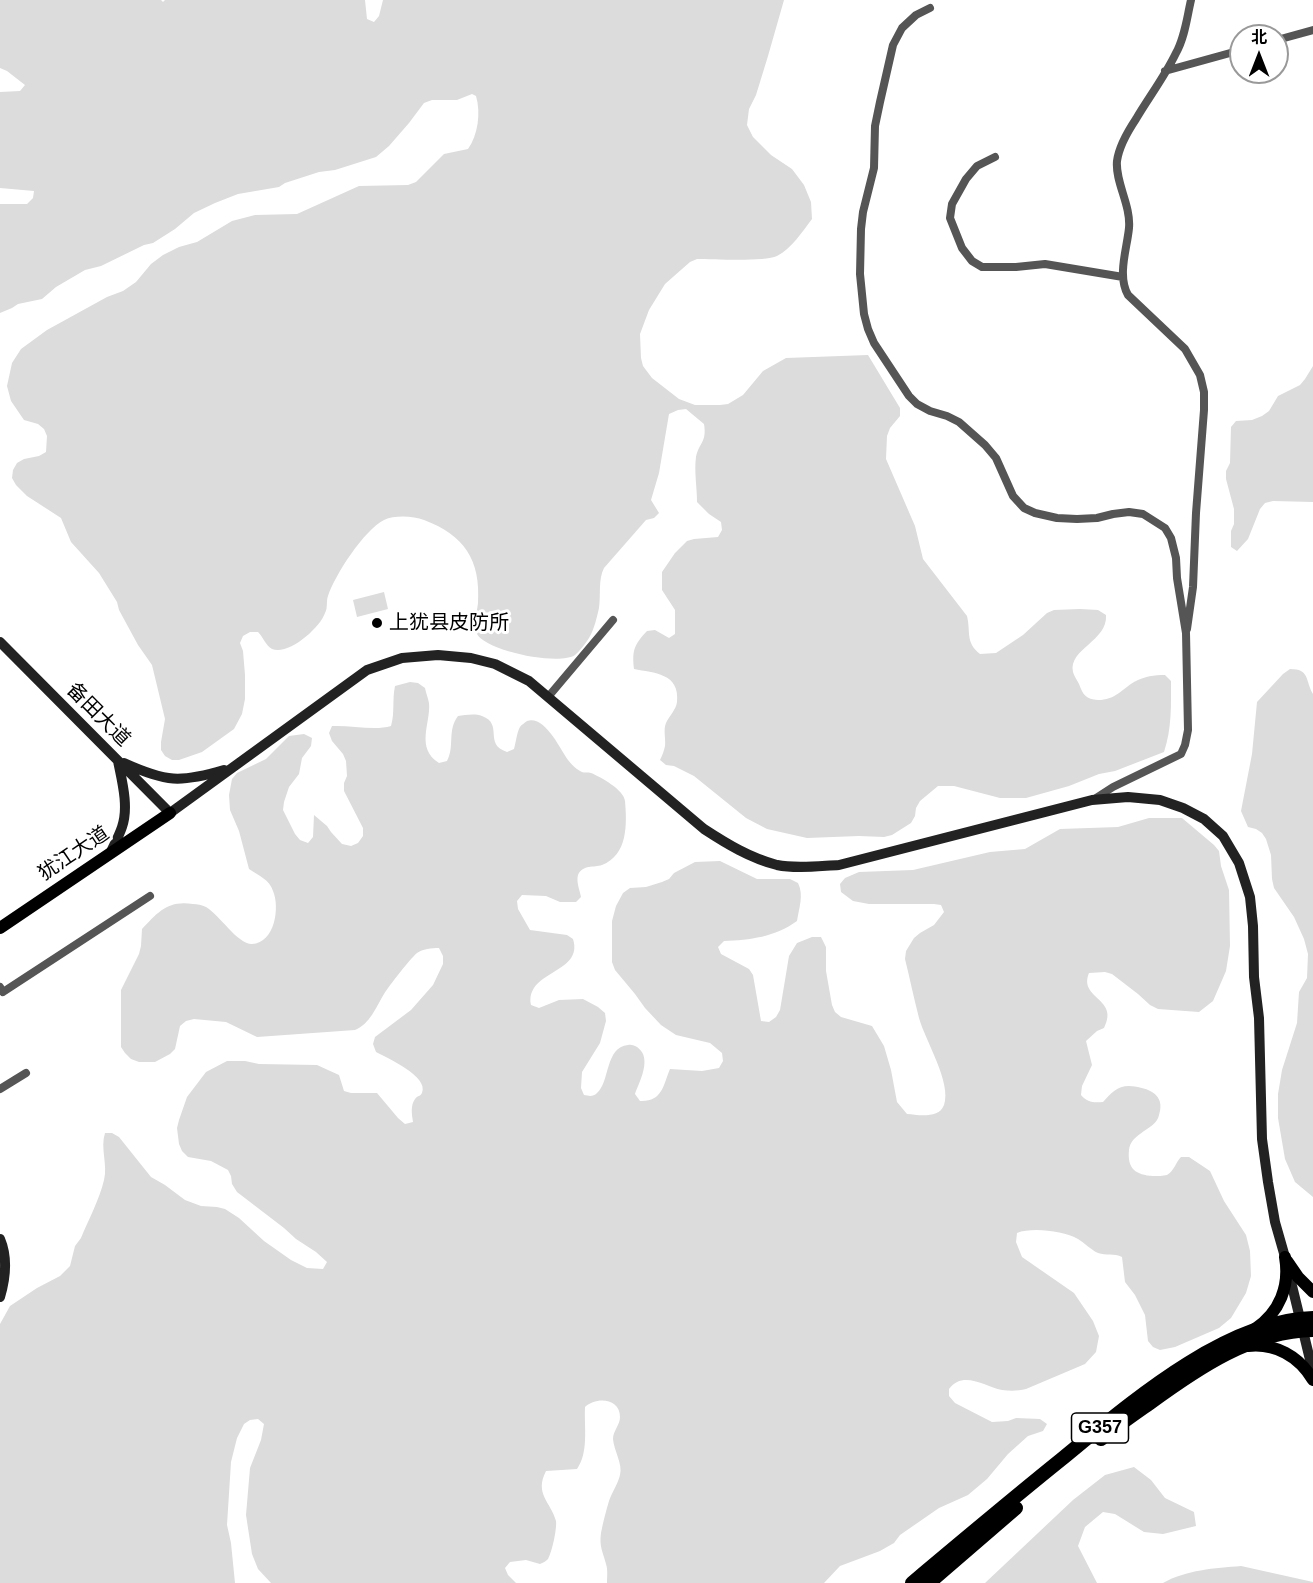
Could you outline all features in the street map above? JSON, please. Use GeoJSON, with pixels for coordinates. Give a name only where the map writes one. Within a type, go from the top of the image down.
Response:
{"type":"FeatureCollection","features":[{"type":"Feature","properties":{"kind":"highway","name":"G357"},"geometry":{"type":"LineString","coordinates":[[912,1583],[1099,1428],[1181,1367],[1249,1332],[1307,1324]]}},
{"type":"Feature","properties":{"kind":"highway","name":"G357"},"geometry":{"type":"LineString","coordinates":[[929,1583],[1012,1511],[1105,1436],[1189,1375],[1253,1342],[1307,1324]]}},
{"type":"Feature","properties":{"kind":"main road","name":"备田大道"},"geometry":{"type":"LineString","coordinates":[[0,642],[170,813]]}},
{"type":"Feature","properties":{"kind":"main road"},"geometry":{"type":"LineString","coordinates":[[170,813],[367,670],[402,658],[438,655],[471,657],[495,664],[529,681],[704,829],[733,848],[754,858],[779,865],[839,865],[1092,800],[1128,797],[1160,800],[1183,808],[1204,819],[1222,836],[1239,863],[1250,897],[1254,977],[1259,1018],[1262,1139],[1275,1222],[1307,1324],[1313,1372]]}},
{"type":"Feature","properties":{"kind":"main road"},"geometry":{"type":"LineString","coordinates":[[118,761],[164,778],[182,780],[205,776],[233,767]]}},
{"type":"Feature","properties":{"kind":"main road"},"geometry":{"type":"LineString","coordinates":[[110,854],[123,825],[125,807],[118,761]]}},
{"type":"Feature","properties":{"kind":"main road","name":"犹江大道"},"geometry":{"type":"LineString","coordinates":[[0,928],[170,813]]}},
{"type":"Feature","properties":{"kind":"main road"},"geometry":{"type":"LineString","coordinates":[[0,1239],[6,1261],[5,1281],[0,1297]]}},
{"type":"Feature","properties":{"kind":"main road"},"geometry":{"type":"LineString","coordinates":[[1285,1257],[1313,1292]]}},
{"type":"Feature","properties":{"kind":"main road"},"geometry":{"type":"LineString","coordinates":[[1249,1332],[1270,1317],[1280,1302],[1286,1280],[1285,1257]]}},
{"type":"Feature","properties":{"kind":"main road"},"geometry":{"type":"LineString","coordinates":[[1235,1350],[1243,1347],[1267,1346],[1282,1351],[1302,1365],[1313,1380]]}},
{"type":"Feature","properties":{"kind":"street"},"geometry":{"type":"LineString","coordinates":[[1186,633],[1193,587],[1204,410],[1203,392],[1200,375],[1185,349],[1128,295],[1124,288],[1129,218],[1117,160],[1126,135],[1177,53],[1191,0]]}},
{"type":"Feature","properties":{"kind":"street"},"geometry":{"type":"LineString","coordinates":[[930,8],[916,15],[902,28],[893,45],[879,102],[875,126],[874,168],[861,229],[860,273],[864,314],[874,343],[909,396],[917,404],[959,422],[985,445],[996,458],[1013,495],[1024,508],[1057,518],[1097,518],[1121,513],[1143,514],[1165,528],[1171,538],[1176,558],[1186,633],[1188,730],[1185,745],[1181,754],[1092,800]]}},
{"type":"Feature","properties":{"kind":"street"},"geometry":{"type":"LineString","coordinates":[[1289,37],[1313,30]]}},
{"type":"Feature","properties":{"kind":"street"},"geometry":{"type":"LineString","coordinates":[[1165,71],[1229,53]]}},
{"type":"Feature","properties":{"kind":"street"},"geometry":{"type":"LineString","coordinates":[[995,157],[977,165],[952,204],[950,218],[962,248],[972,261],[982,267],[1045,264],[1123,277]]}},
{"type":"Feature","properties":{"kind":"street"},"geometry":{"type":"LineString","coordinates":[[548,697],[613,620]]}},
{"type":"Feature","properties":{"kind":"street"},"geometry":{"type":"LineString","coordinates":[[1,991],[150,896]]}},
{"type":"Feature","properties":{"kind":"street"},"geometry":{"type":"LineString","coordinates":[[0,1089],[26,1073]]}},
{"type":"Feature","properties":{"kind":"shaded area"},"geometry":{"type":"Polygon","coordinates":[[[0,0],[161,0],[163,2],[165,0],[365,0],[367,19],[374,22],[379,16],[383,0],[784,0],[756,95],[749,109],[747,125],[753,137],[771,155],[792,169],[804,185],[811,202],[812,219],[792,244],[777,256],[751,260],[697,259],[690,262],[665,284],[649,310],[640,334],[643,366],[652,378],[679,399],[695,405],[720,405],[728,404],[743,395],[763,371],[786,358],[868,355],[900,408],[900,416],[890,428],[887,436],[886,459],[915,526],[923,559],[967,616],[970,641],[975,650],[980,654],[996,653],[1054,610],[1098,610],[1106,615],[1105,624],[1101,632],[1076,657],[1073,664],[1074,675],[1086,696],[1091,699],[1104,700],[1142,678],[1165,675],[1171,681],[1171,699],[1170,725],[1164,752],[1115,771],[1026,798],[1000,798],[954,786],[938,786],[920,801],[911,823],[892,835],[884,837],[807,838],[767,829],[746,818],[694,776],[674,766],[666,765],[660,760],[665,746],[665,726],[676,705],[677,692],[670,680],[664,676],[634,669],[634,652],[639,640],[647,631],[655,630],[669,638],[675,634],[675,610],[662,590],[662,572],[675,553],[687,541],[718,537],[722,530],[721,522],[697,502],[695,462],[704,439],[704,424],[686,409],[669,414],[659,473],[651,500],[659,513],[654,518],[646,520],[604,568],[594,627],[588,640],[575,655],[567,658],[539,658],[508,651],[483,640],[476,631],[478,588],[473,562],[467,551],[450,533],[424,520],[404,517],[388,518],[376,525],[351,554],[327,598],[326,611],[322,619],[303,639],[279,650],[270,648],[258,632],[250,632],[243,636],[240,643],[243,651],[245,699],[242,714],[234,729],[202,752],[179,760],[172,760],[165,756],[161,750],[161,742],[165,719],[152,665],[138,645],[117,602],[99,573],[71,542],[61,518],[27,496],[12,478],[17,463],[46,452],[47,436],[38,424],[24,420],[11,401],[7,386],[12,363],[21,349],[47,330],[107,297],[123,291],[136,282],[151,264],[163,255],[197,242],[232,221],[255,215],[297,214],[359,186],[408,185],[416,182],[444,154],[468,149],[476,131],[478,103],[476,96],[472,94],[457,100],[432,100],[424,103],[389,146],[376,157],[335,170],[319,172],[279,187],[238,194],[215,203],[194,213],[153,243],[144,245],[101,266],[85,270],[56,287],[42,299],[18,304],[0,313],[0,204],[27,204],[33,198],[34,191],[0,188],[0,92],[20,91],[25,85],[0,68],[0,0]]]}},
{"type":"Feature","properties":{"kind":"shaded area"},"geometry":{"type":"Polygon","coordinates":[[[1313,366],[1313,502],[1273,501],[1265,503],[1260,509],[1248,539],[1237,551],[1231,547],[1234,509],[1226,479],[1226,471],[1230,463],[1231,427],[1236,421],[1252,420],[1269,411],[1278,396],[1300,385],[1313,366]]]}},
{"type":"Feature","properties":{"kind":"shaded area"},"geometry":{"type":"Polygon","coordinates":[[[384,592],[388,609],[357,617],[353,600],[384,592]]]}},
{"type":"Feature","properties":{"kind":"shaded area"},"geometry":{"type":"Polygon","coordinates":[[[1290,669],[1304,673],[1313,694],[1313,1197],[1295,1182],[1285,1159],[1278,1118],[1278,1094],[1282,1070],[1297,1023],[1299,992],[1307,978],[1308,954],[1294,917],[1274,888],[1271,855],[1266,839],[1256,829],[1248,827],[1241,811],[1252,754],[1257,702],[1290,669]]]}},
{"type":"Feature","properties":{"kind":"shaded area"},"geometry":{"type":"Polygon","coordinates":[[[410,682],[418,683],[425,688],[429,703],[426,743],[432,757],[439,763],[447,761],[451,750],[453,727],[458,716],[470,714],[482,716],[488,720],[492,724],[496,744],[507,752],[514,749],[521,726],[527,721],[534,721],[546,728],[576,768],[606,781],[624,797],[625,829],[621,846],[611,860],[580,872],[577,881],[581,897],[576,902],[560,902],[546,896],[522,895],[517,901],[518,909],[530,930],[567,935],[573,939],[574,950],[570,959],[537,985],[532,994],[531,1005],[539,1008],[559,1000],[583,999],[605,1013],[606,1021],[600,1043],[582,1072],[581,1088],[584,1095],[592,1096],[597,1093],[615,1052],[628,1045],[639,1048],[643,1054],[642,1074],[635,1094],[640,1101],[653,1099],[661,1092],[670,1069],[702,1071],[719,1068],[723,1061],[722,1053],[710,1043],[676,1035],[661,1025],[615,970],[612,962],[612,921],[623,893],[630,888],[646,887],[662,882],[695,862],[720,861],[757,879],[790,879],[798,883],[801,897],[797,921],[780,931],[762,937],[724,941],[718,947],[721,954],[749,969],[753,975],[761,1021],[769,1022],[780,1010],[789,956],[797,943],[812,937],[821,937],[826,947],[826,971],[835,1012],[841,1017],[872,1026],[884,1046],[897,1102],[907,1114],[928,1115],[938,1112],[944,1105],[944,1085],[919,1018],[905,959],[906,951],[914,938],[934,925],[944,912],[941,905],[934,904],[869,904],[853,901],[841,892],[840,884],[845,878],[859,872],[913,870],[990,852],[1025,849],[1060,829],[1118,827],[1149,818],[1182,818],[1219,851],[1229,890],[1230,946],[1226,971],[1213,1001],[1199,1012],[1158,1009],[1112,974],[1089,973],[1087,982],[1089,988],[1107,1010],[1107,1018],[1104,1028],[1086,1041],[1092,1065],[1082,1086],[1081,1095],[1088,1101],[1103,1102],[1115,1091],[1125,1086],[1152,1092],[1159,1099],[1159,1116],[1154,1124],[1137,1136],[1130,1145],[1131,1166],[1142,1174],[1167,1175],[1181,1157],[1189,1157],[1210,1171],[1224,1201],[1246,1235],[1250,1251],[1251,1276],[1246,1293],[1231,1318],[1219,1328],[1175,1347],[1160,1350],[1148,1341],[1145,1315],[1135,1295],[1125,1282],[1122,1257],[1098,1253],[1078,1239],[1065,1234],[1039,1230],[1017,1233],[1016,1242],[1022,1257],[1074,1293],[1093,1321],[1099,1336],[1096,1352],[1085,1364],[1026,1389],[1002,1390],[967,1380],[955,1383],[949,1389],[949,1396],[955,1403],[992,1422],[1016,1418],[1040,1419],[1047,1424],[1043,1431],[1028,1436],[1008,1454],[987,1479],[968,1495],[939,1508],[880,1551],[840,1566],[824,1583],[607,1583],[607,1569],[601,1538],[609,1501],[620,1475],[613,1439],[620,1417],[619,1410],[612,1402],[600,1400],[585,1407],[585,1447],[577,1469],[546,1471],[542,1486],[556,1521],[553,1546],[548,1559],[541,1564],[526,1560],[510,1562],[505,1568],[516,1583],[271,1583],[258,1569],[252,1554],[246,1515],[250,1468],[261,1440],[264,1424],[258,1419],[244,1424],[237,1438],[231,1462],[227,1525],[235,1583],[0,1583],[0,1324],[10,1306],[60,1276],[70,1266],[75,1246],[94,1209],[104,1180],[105,1133],[112,1133],[119,1137],[151,1177],[185,1200],[201,1206],[225,1209],[291,1260],[307,1268],[323,1269],[327,1262],[316,1252],[237,1192],[228,1170],[211,1161],[188,1157],[182,1151],[177,1128],[187,1097],[206,1072],[227,1061],[317,1065],[339,1075],[344,1091],[377,1093],[405,1124],[413,1122],[412,1105],[422,1093],[419,1080],[406,1068],[376,1052],[373,1044],[375,1037],[411,1010],[433,985],[443,964],[443,956],[439,948],[417,953],[390,985],[369,1019],[355,1030],[257,1037],[226,1022],[194,1019],[180,1026],[175,1049],[155,1062],[139,1062],[131,1059],[121,1047],[121,990],[139,954],[142,929],[164,909],[184,903],[206,907],[246,943],[260,942],[271,931],[275,915],[275,898],[269,884],[249,869],[239,831],[230,810],[229,795],[232,779],[237,773],[266,759],[289,736],[304,734],[312,738],[311,746],[302,758],[299,774],[289,787],[283,810],[300,840],[308,843],[313,837],[314,815],[342,844],[351,846],[358,843],[363,836],[363,828],[344,791],[347,776],[346,761],[329,733],[332,726],[378,728],[391,726],[395,686],[410,682]]]}},
{"type":"Feature","properties":{"kind":"shaded area"},"geometry":{"type":"Polygon","coordinates":[[[1134,1467],[1151,1480],[1165,1498],[1194,1512],[1196,1526],[1163,1534],[1144,1532],[1115,1514],[1103,1512],[1085,1527],[1078,1546],[1097,1583],[985,1583],[1073,1500],[1105,1475],[1134,1467]]]}},
{"type":"Feature","properties":{"kind":"shaded area"},"geometry":{"type":"Polygon","coordinates":[[[1241,1566],[1313,1583],[1163,1583],[1191,1572],[1241,1566]]]}},
{"type":"Feature","properties":{"kind":"place","name":"上犹县皮防所"},"geometry":{"type":"Point","coordinates":[377,623]}}]}
